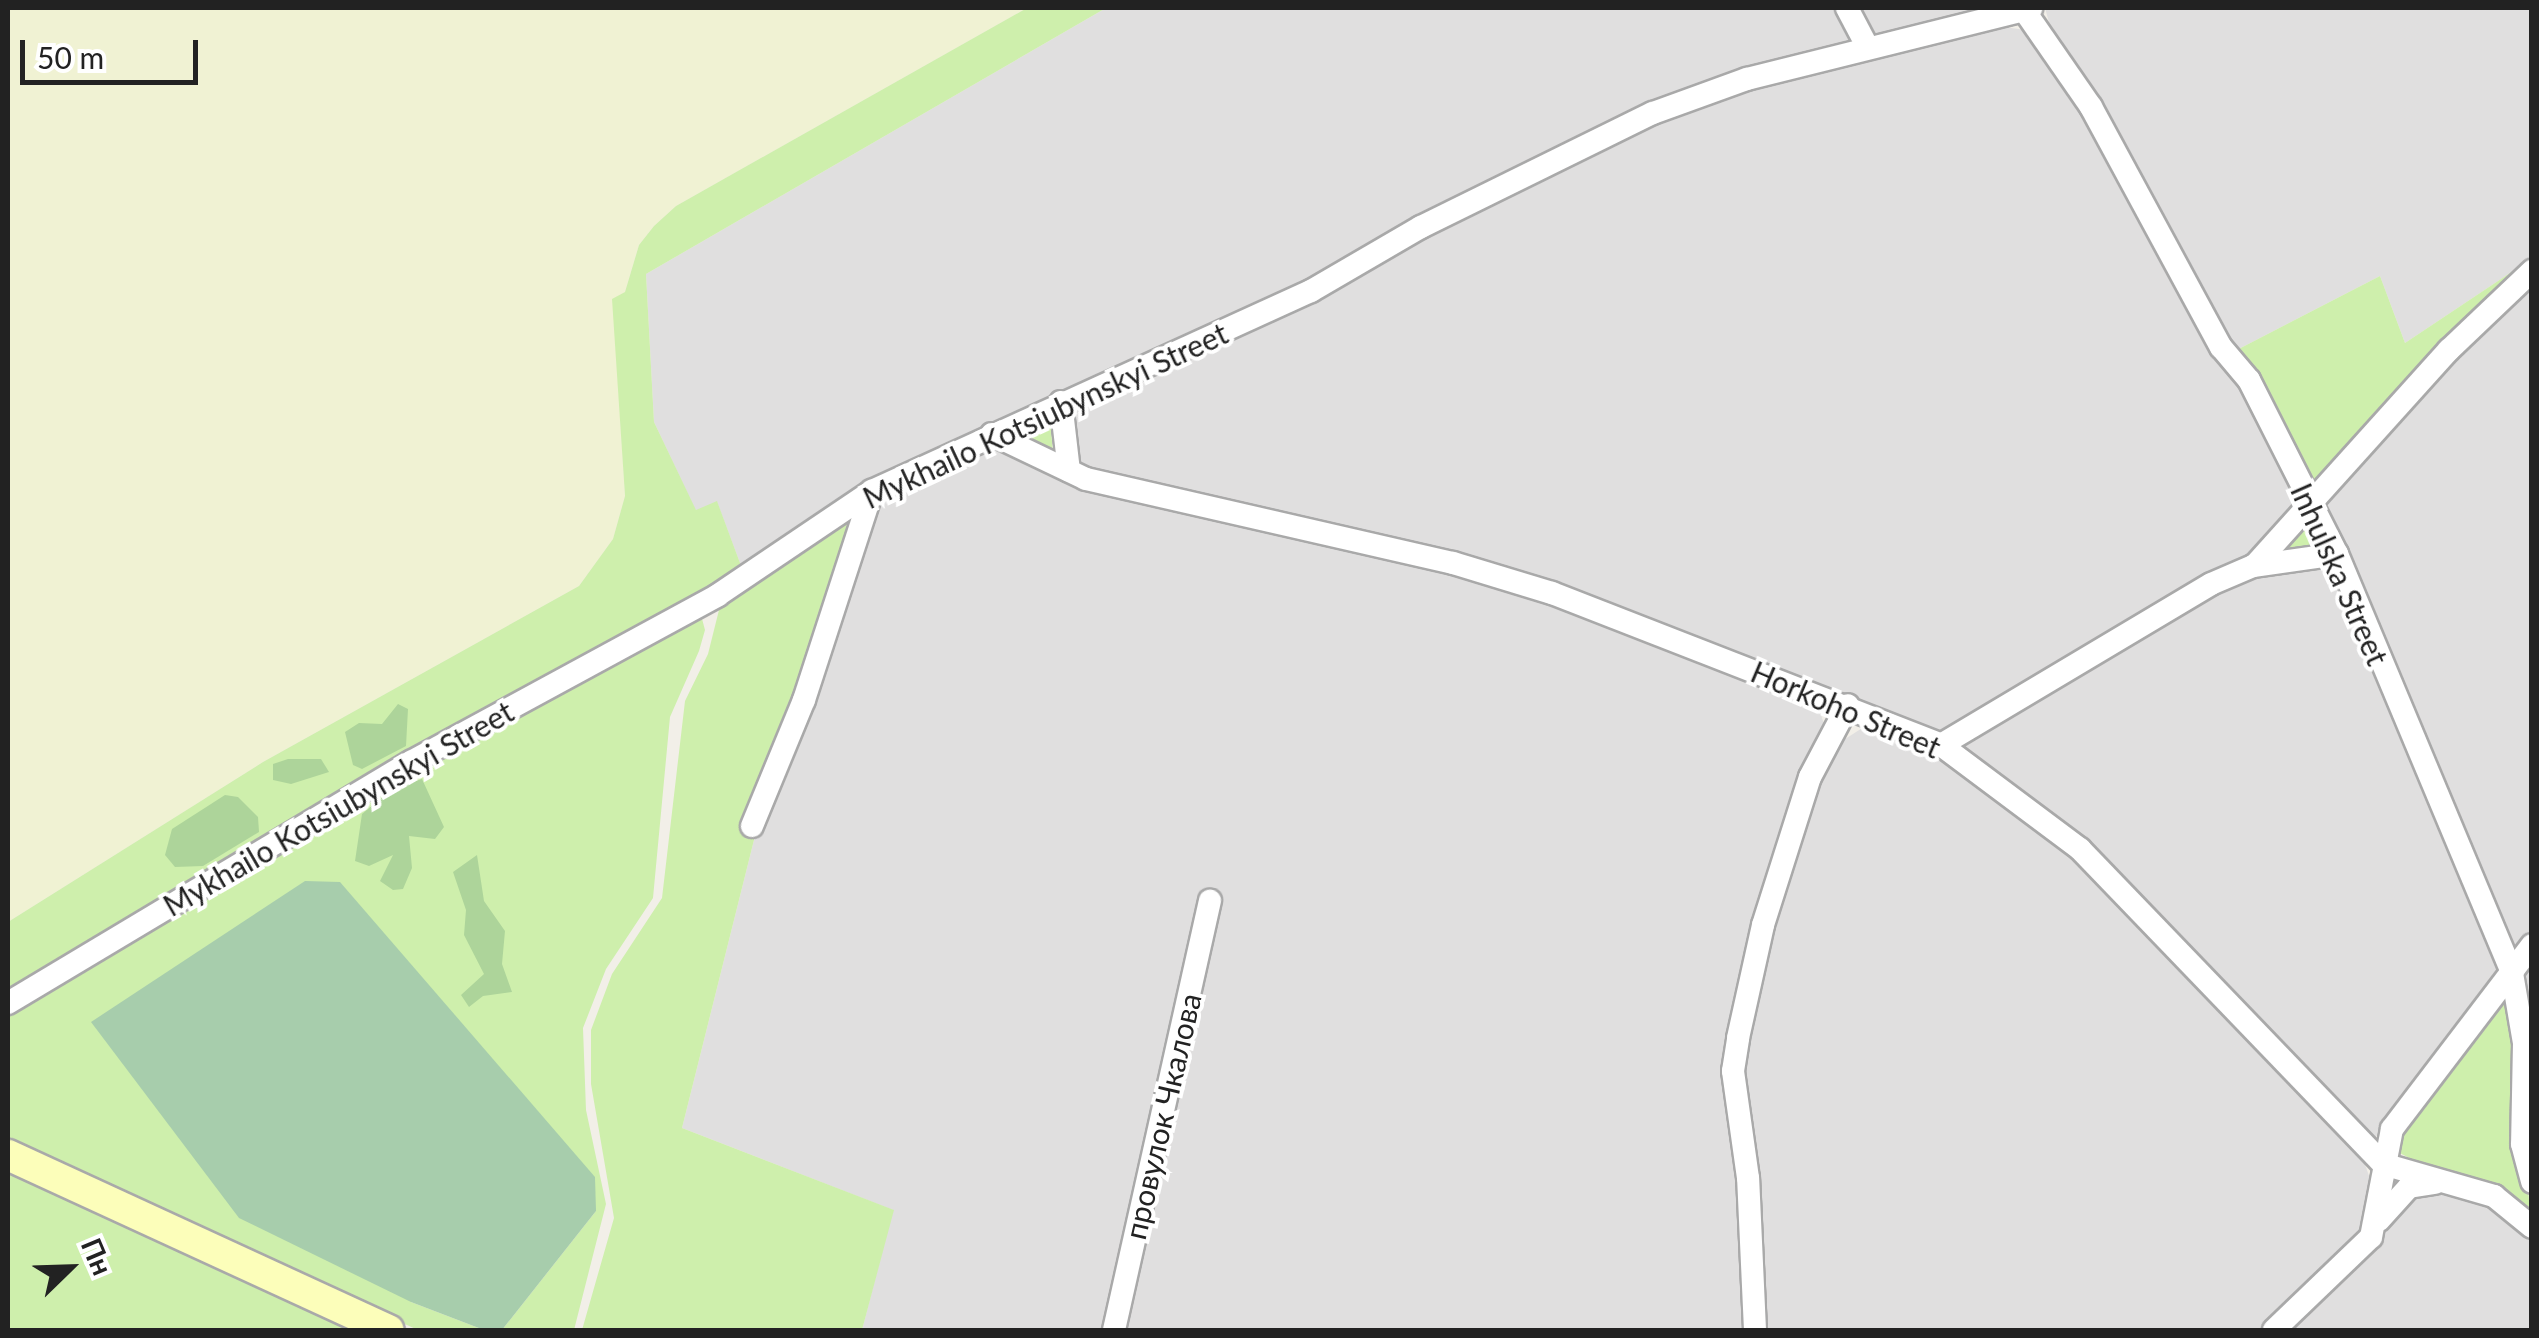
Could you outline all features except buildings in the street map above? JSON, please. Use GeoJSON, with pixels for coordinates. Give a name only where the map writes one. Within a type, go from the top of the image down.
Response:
{"type":"FeatureCollection","features":[{"type":"Feature","properties":{"kind":"street"},"geometry":{"type":"LineString","coordinates":[[1847,8],[1867,46]]}},
{"type":"Feature","properties":{"kind":"street","name":"Mykhailo Kotsiubynskyi Street"},"geometry":{"type":"LineString","coordinates":[[8,1003],[412,762],[727,590],[872,491],[1312,291],[1422,227],[1653,113],[1867,46],[2028,10]]}},
{"type":"Feature","properties":{"kind":"street","name":"Inhulska Street"},"geometry":{"type":"LineString","coordinates":[[2028,10],[2091,107],[2221,347],[2249,380],[2337,554],[2512,973],[2524,1043],[2522,1144],[2532,1182]]}},
{"type":"Feature","properties":{"kind":"street"},"geometry":{"type":"LineString","coordinates":[[2253,566],[2295,526],[2308,500],[2532,270]]}},
{"type":"Feature","properties":{"kind":"street"},"geometry":{"type":"LineString","coordinates":[[1061,402],[1069,471]]}},
{"type":"Feature","properties":{"kind":"street","name":"Horkoho Street"},"geometry":{"type":"LineString","coordinates":[[992,434],[1069,471],[1453,563],[1552,593],[1848,705],[1941,745],[2080,849],[2383,1164]]}},
{"type":"Feature","properties":{"kind":"street"},"geometry":{"type":"LineString","coordinates":[[752,826],[804,700],[872,491]]}},
{"type":"Feature","properties":{"kind":"street"},"geometry":{"type":"LineString","coordinates":[[1941,745],[2212,584],[2253,566],[2337,554]]}},
{"type":"Feature","properties":{"kind":"street"},"geometry":{"type":"LineString","coordinates":[[1755,1330],[1748,1178],[1733,1072],[1738,1038],[1764,925],[1810,777],[1848,705]]}},
{"type":"Feature","properties":{"kind":"street","name":"провулок Чкалова"},"geometry":{"type":"LineString","coordinates":[[1114,1330],[1210,900]]}},
{"type":"Feature","properties":{"kind":"street"},"geometry":{"type":"LineString","coordinates":[[2379,1220],[2383,1164],[2392,1129],[2432,1069],[2532,945]]}},
{"type":"Feature","properties":{"kind":"street"},"geometry":{"type":"LineString","coordinates":[[8,1155],[389,1330]]}},
{"type":"Feature","properties":{"kind":"street"},"geometry":{"type":"LineString","coordinates":[[2383,1164],[2494,1196],[2532,1227]]}},
{"type":"Feature","properties":{"kind":"street"},"geometry":{"type":"LineString","coordinates":[[2274,1330],[2350,1262],[2408,1187],[2448,1182]]}},
{"type":"Feature","properties":{"kind":"shaded area"},"geometry":{"type":"Polygon","coordinates":[[[1106,8],[1840,8],[1851,39],[1745,73],[1059,397],[743,571],[717,502],[696,511],[654,422],[646,274],[1106,8]]]}},
{"type":"Feature","properties":{"kind":"shaded area"},"geometry":{"type":"Polygon","coordinates":[[[1851,8],[2016,8],[1876,38],[1851,8]]]}},
{"type":"Feature","properties":{"kind":"shaded area"},"geometry":{"type":"Polygon","coordinates":[[[2045,8],[2531,8],[2531,259],[2405,343],[2380,276],[2231,353],[2052,33],[2045,8]]]}},
{"type":"Feature","properties":{"kind":"shaded area"},"geometry":{"type":"Polygon","coordinates":[[[1998,26],[2032,31],[2245,382],[2300,504],[2249,560],[1938,736],[1555,589],[1088,475],[1074,462],[1070,412],[1700,101],[1998,26]]]}},
{"type":"Feature","properties":{"kind":"shaded area"},"geometry":{"type":"Polygon","coordinates":[[[2531,277],[2531,1164],[2529,1042],[2320,499],[2531,277]]]}},
{"type":"Feature","properties":{"kind":"shaded area"},"geometry":{"type":"Polygon","coordinates":[[[990,444],[1550,599],[1819,709],[1825,727],[1741,981],[1747,1330],[862,1330],[893,1210],[682,1128],[757,828],[883,492],[990,444]]]}},
{"type":"Feature","properties":{"kind":"shaded area"},"geometry":{"type":"Polygon","coordinates":[[[2312,565],[2327,571],[2340,588],[2503,966],[2375,1138],[1964,753],[1959,741],[2254,571],[2312,565]]]}},
{"type":"Feature","properties":{"kind":"shaded area"},"geometry":{"type":"Polygon","coordinates":[[[1867,725],[1935,751],[2074,852],[2361,1153],[2376,1196],[2373,1218],[2265,1330],[1761,1330],[1741,1091],[1744,1040],[1770,926],[1831,748],[1867,725]]]}},
{"type":"Feature","properties":{"kind":"shaded area"},"geometry":{"type":"Polygon","coordinates":[[[2425,1189],[2490,1200],[2531,1232],[2531,1330],[2283,1330],[2384,1221],[2425,1189]]]}},
{"type":"Feature","properties":{"kind":"green space"},"geometry":{"type":"Polygon","coordinates":[[[8,8],[1027,8],[676,206],[639,245],[625,292],[613,300],[625,496],[613,539],[579,586],[263,762],[8,922],[8,8]]]}},
{"type":"Feature","properties":{"kind":"green space"},"geometry":{"type":"Polygon","coordinates":[[[1027,8],[1106,8],[646,274],[654,422],[696,510],[717,501],[743,571],[407,754],[8,993],[8,922],[263,762],[579,586],[613,539],[625,496],[612,299],[625,292],[639,245],[676,206],[1027,8]]]}},
{"type":"Feature","properties":{"kind":"green space"},"geometry":{"type":"Polygon","coordinates":[[[2531,259],[2531,265],[2314,487],[2231,353],[2380,276],[2405,343],[2531,259]]]}},
{"type":"Feature","properties":{"kind":"green space"},"geometry":{"type":"Polygon","coordinates":[[[1050,416],[1053,453],[1015,433],[1050,416]]]}},
{"type":"Feature","properties":{"kind":"green space"},"geometry":{"type":"Polygon","coordinates":[[[857,512],[757,828],[682,1128],[894,1210],[862,1330],[582,1330],[614,1218],[591,1084],[591,1030],[612,974],[662,898],[685,701],[708,654],[720,606],[857,512]]]}},
{"type":"Feature","properties":{"kind":"green space"},"geometry":{"type":"Polygon","coordinates":[[[2305,516],[2327,546],[2282,552],[2305,516]]]}},
{"type":"Feature","properties":{"kind":"green space"},"geometry":{"type":"Polygon","coordinates":[[[701,615],[705,630],[699,651],[670,717],[653,898],[606,969],[583,1028],[586,1110],[606,1204],[574,1330],[502,1330],[596,1211],[411,1302],[484,1330],[418,1330],[8,1145],[8,1014],[415,772],[701,615]]]}},
{"type":"Feature","properties":{"kind":"green space"},"geometry":{"type":"Polygon","coordinates":[[[398,704],[408,709],[406,746],[362,769],[353,765],[345,732],[359,723],[382,724],[398,704]]]}},
{"type":"Feature","properties":{"kind":"green space"},"geometry":{"type":"Polygon","coordinates":[[[288,759],[321,759],[329,772],[291,784],[273,780],[273,764],[288,759]]]}},
{"type":"Feature","properties":{"kind":"green space"},"geometry":{"type":"Polygon","coordinates":[[[422,779],[444,827],[435,839],[409,836],[412,868],[403,889],[393,890],[380,881],[393,855],[369,866],[355,861],[362,814],[393,788],[422,779]]]}},
{"type":"Feature","properties":{"kind":"green space"},"geometry":{"type":"Polygon","coordinates":[[[225,795],[238,797],[258,817],[259,832],[203,866],[175,867],[165,855],[172,829],[225,795]]]}},
{"type":"Feature","properties":{"kind":"green space"},"geometry":{"type":"Polygon","coordinates":[[[477,855],[484,901],[505,931],[502,964],[512,992],[483,996],[469,1007],[461,995],[484,974],[464,935],[466,910],[453,872],[477,855]]]}},
{"type":"Feature","properties":{"kind":"green space"},"geometry":{"type":"Polygon","coordinates":[[[305,881],[340,882],[595,1177],[596,1211],[502,1330],[484,1330],[411,1302],[239,1218],[91,1022],[305,881]]]}},
{"type":"Feature","properties":{"kind":"green space"},"geometry":{"type":"Polygon","coordinates":[[[2502,998],[2511,1004],[2531,1222],[2394,1150],[2397,1130],[2502,998]]]}},
{"type":"Feature","properties":{"kind":"green space"},"geometry":{"type":"Polygon","coordinates":[[[8,1164],[370,1330],[8,1330],[8,1164]]]}}]}
